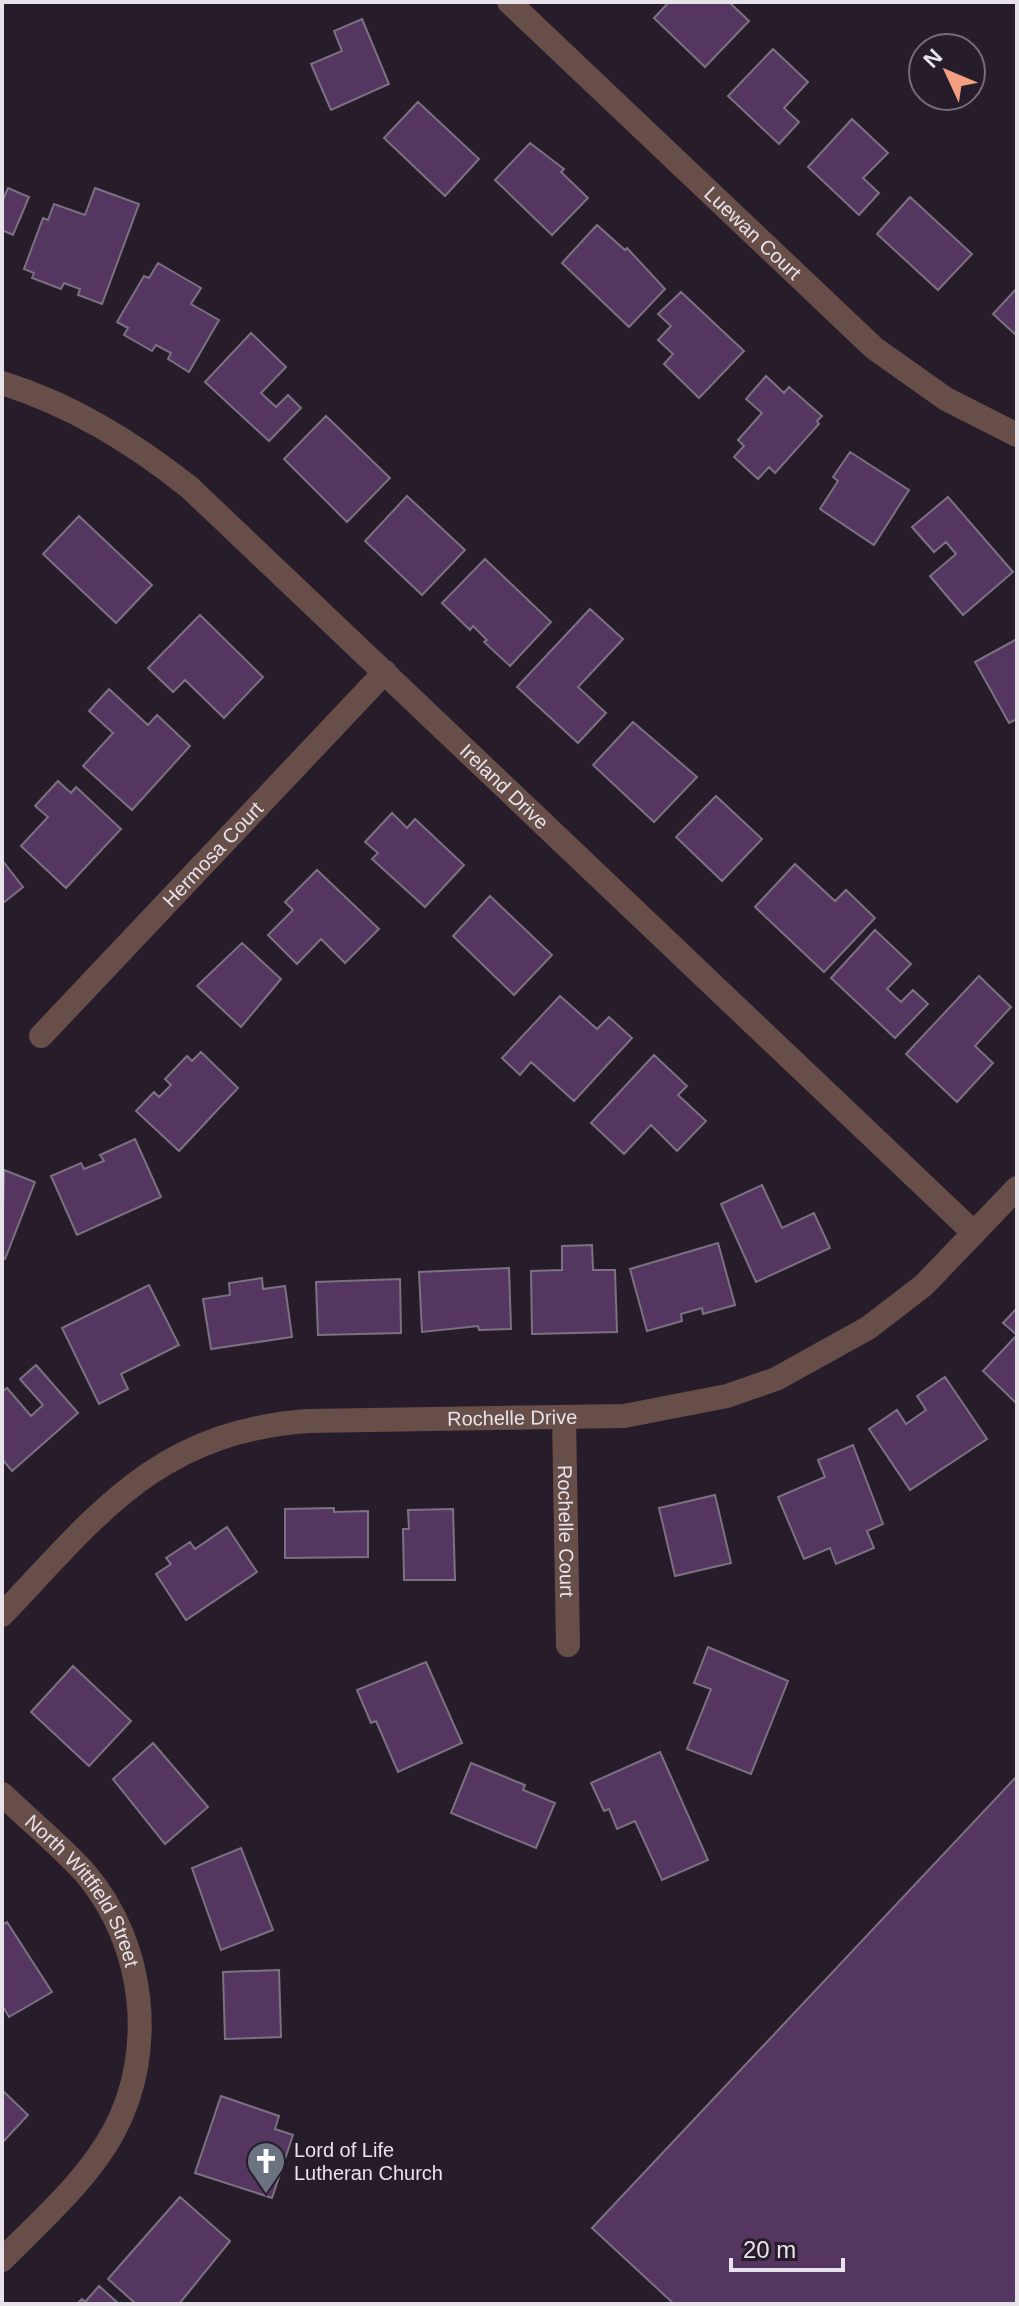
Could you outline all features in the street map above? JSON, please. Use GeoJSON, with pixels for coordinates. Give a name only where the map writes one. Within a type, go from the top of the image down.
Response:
{"type":"FeatureCollection","features":[{"type":"Feature","properties":{"kind":"street","name":"Luewan Court"},"geometry":{"type":"LineString","coordinates":[[509,2],[861,337],[946,399],[1017,435]]}},
{"type":"Feature","properties":{"kind":"street","name":"Ireland Drive"},"geometry":{"type":"LineString","coordinates":[[2,383],[88,418],[147,454],[204,500],[974,1233]]}},
{"type":"Feature","properties":{"kind":"street","name":"Hermosa Court"},"geometry":{"type":"LineString","coordinates":[[41,1036],[385,672]]}},
{"type":"Feature","properties":{"kind":"street","name":"Rochelle Drive"},"geometry":{"type":"LineString","coordinates":[[2,1615],[106,1505],[132,1483],[208,1442],[274,1424],[297,1422],[642,1414],[718,1399],[776,1379],[868,1328],[924,1285],[1017,1188]]}},
{"type":"Feature","properties":{"kind":"street","name":"Rochelle Court"},"geometry":{"type":"LineString","coordinates":[[564,1417],[568,1645]]}},
{"type":"Feature","properties":{"kind":"street","name":"North Wittfield Street"},"geometry":{"type":"LineString","coordinates":[[2,1794],[85,1874],[104,1899],[130,1956],[138,2000],[136,2070],[127,2103],[112,2134],[83,2176],[2,2260]]}},
{"type":"Feature","properties":{"kind":"building"},"geometry":{"type":"Polygon","coordinates":[[[669,2],[729,2],[749,21],[705,67],[654,18],[669,2]]]}},
{"type":"Feature","properties":{"kind":"building"},"geometry":{"type":"Polygon","coordinates":[[[362,19],[389,84],[331,110],[311,64],[342,51],[334,31],[362,19]]]}},
{"type":"Feature","properties":{"kind":"building"},"geometry":{"type":"Polygon","coordinates":[[[773,49],[808,82],[784,108],[799,122],[779,144],[728,96],[773,49]]]}},
{"type":"Feature","properties":{"kind":"building"},"geometry":{"type":"Polygon","coordinates":[[[418,102],[479,159],[445,196],[384,138],[418,102]]]}},
{"type":"Feature","properties":{"kind":"building"},"geometry":{"type":"Polygon","coordinates":[[[852,119],[888,153],[863,178],[879,193],[859,215],[808,167],[852,119]]]}},
{"type":"Feature","properties":{"kind":"building"},"geometry":{"type":"Polygon","coordinates":[[[530,143],[564,169],[561,172],[588,198],[552,235],[495,180],[530,143]]]}},
{"type":"Feature","properties":{"kind":"building"},"geometry":{"type":"Polygon","coordinates":[[[8,188],[29,197],[13,235],[2,230],[2,202],[8,188]]]}},
{"type":"Feature","properties":{"kind":"building"},"geometry":{"type":"Polygon","coordinates":[[[95,188],[139,204],[102,304],[78,295],[80,289],[64,283],[61,289],[32,278],[34,273],[24,269],[43,218],[48,220],[54,204],[85,215],[95,188]]]}},
{"type":"Feature","properties":{"kind":"building"},"geometry":{"type":"Polygon","coordinates":[[[910,197],[972,254],[938,290],[877,234],[910,197]]]}},
{"type":"Feature","properties":{"kind":"building"},"geometry":{"type":"Polygon","coordinates":[[[597,225],[625,250],[627,248],[665,289],[629,327],[562,263],[597,225]]]}},
{"type":"Feature","properties":{"kind":"building"},"geometry":{"type":"Polygon","coordinates":[[[158,263],[201,288],[191,304],[219,320],[189,372],[168,359],[171,353],[156,345],[152,351],[124,335],[128,328],[117,322],[144,276],[149,278],[158,263]]]}},
{"type":"Feature","properties":{"kind":"building"},"geometry":{"type":"Polygon","coordinates":[[[1017,288],[1017,336],[993,314],[1017,288]]]}},
{"type":"Feature","properties":{"kind":"building"},"geometry":{"type":"Polygon","coordinates":[[[681,292],[744,351],[699,398],[664,364],[673,354],[658,340],[671,326],[658,314],[681,292]]]}},
{"type":"Feature","properties":{"kind":"building"},"geometry":{"type":"Polygon","coordinates":[[[251,333],[286,367],[261,393],[276,407],[288,395],[301,408],[269,441],[205,382],[251,333]]]}},
{"type":"Feature","properties":{"kind":"building"},"geometry":{"type":"Polygon","coordinates":[[[766,376],[784,393],[789,387],[822,416],[817,421],[819,424],[775,473],[769,467],[758,479],[734,457],[744,446],[738,440],[762,413],[746,399],[766,376]]]}},
{"type":"Feature","properties":{"kind":"building"},"geometry":{"type":"Polygon","coordinates":[[[326,416],[390,478],[347,522],[284,459],[326,416]]]}},
{"type":"Feature","properties":{"kind":"building"},"geometry":{"type":"Polygon","coordinates":[[[850,452],[909,490],[874,545],[820,509],[838,481],[833,477],[850,452]]]}},
{"type":"Feature","properties":{"kind":"building"},"geometry":{"type":"Polygon","coordinates":[[[407,496],[465,550],[422,595],[365,541],[407,496]]]}},
{"type":"Feature","properties":{"kind":"building"},"geometry":{"type":"Polygon","coordinates":[[[948,497],[1013,572],[963,615],[930,576],[956,554],[946,542],[934,552],[912,527],[948,497]]]}},
{"type":"Feature","properties":{"kind":"building"},"geometry":{"type":"Polygon","coordinates":[[[79,516],[152,585],[116,623],[43,554],[79,516]]]}},
{"type":"Feature","properties":{"kind":"building"},"geometry":{"type":"Polygon","coordinates":[[[485,559],[551,622],[510,666],[484,642],[487,640],[473,626],[470,630],[442,603],[485,559]]]}},
{"type":"Feature","properties":{"kind":"building"},"geometry":{"type":"Polygon","coordinates":[[[590,609],[623,639],[578,687],[606,713],[578,743],[517,687],[590,609]]]}},
{"type":"Feature","properties":{"kind":"building"},"geometry":{"type":"Polygon","coordinates":[[[200,615],[263,677],[224,718],[185,680],[173,692],[148,668],[200,615]]]}},
{"type":"Feature","properties":{"kind":"building"},"geometry":{"type":"Polygon","coordinates":[[[1017,639],[1017,719],[1009,723],[975,662],[1017,639]]]}},
{"type":"Feature","properties":{"kind":"building"},"geometry":{"type":"Polygon","coordinates":[[[109,689],[148,725],[157,715],[190,746],[132,810],[83,766],[113,733],[89,711],[109,689]]]}},
{"type":"Feature","properties":{"kind":"building"},"geometry":{"type":"Polygon","coordinates":[[[633,722],[697,777],[654,822],[593,765],[633,722]]]}},
{"type":"Feature","properties":{"kind":"building"},"geometry":{"type":"Polygon","coordinates":[[[58,781],[71,793],[76,787],[121,829],[66,888],[21,846],[48,817],[35,806],[58,781]]]}},
{"type":"Feature","properties":{"kind":"building"},"geometry":{"type":"Polygon","coordinates":[[[716,796],[762,839],[722,881],[676,837],[716,796]]]}},
{"type":"Feature","properties":{"kind":"building"},"geometry":{"type":"Polygon","coordinates":[[[392,813],[407,828],[415,819],[464,865],[425,907],[372,859],[378,853],[365,842],[392,813]]]}},
{"type":"Feature","properties":{"kind":"building"},"geometry":{"type":"Polygon","coordinates":[[[2,860],[23,887],[2,904],[2,860]]]}},
{"type":"Feature","properties":{"kind":"building"},"geometry":{"type":"Polygon","coordinates":[[[795,864],[835,901],[846,890],[875,918],[824,972],[755,907],[795,864]]]}},
{"type":"Feature","properties":{"kind":"building"},"geometry":{"type":"Polygon","coordinates":[[[317,870],[379,929],[345,963],[321,939],[297,964],[268,935],[293,910],[285,902],[317,870]]]}},
{"type":"Feature","properties":{"kind":"building"},"geometry":{"type":"Polygon","coordinates":[[[490,896],[552,955],[514,995],[453,936],[490,896]]]}},
{"type":"Feature","properties":{"kind":"building"},"geometry":{"type":"Polygon","coordinates":[[[875,930],[911,964],[887,989],[901,1002],[913,990],[928,1004],[895,1038],[831,978],[875,930]]]}},
{"type":"Feature","properties":{"kind":"building"},"geometry":{"type":"Polygon","coordinates":[[[242,943],[281,979],[241,1027],[197,986],[242,943]]]}},
{"type":"Feature","properties":{"kind":"building"},"geometry":{"type":"Polygon","coordinates":[[[979,976],[1011,1007],[975,1046],[993,1063],[957,1102],[906,1054],[979,976]]]}},
{"type":"Feature","properties":{"kind":"building"},"geometry":{"type":"Polygon","coordinates":[[[560,996],[597,1029],[609,1017],[632,1038],[574,1101],[531,1062],[520,1075],[502,1058],[560,996]]]}},
{"type":"Feature","properties":{"kind":"building"},"geometry":{"type":"Polygon","coordinates":[[[201,1052],[238,1088],[179,1151],[136,1111],[154,1092],[159,1097],[171,1085],[165,1079],[187,1056],[192,1061],[201,1052]]]}},
{"type":"Feature","properties":{"kind":"building"},"geometry":{"type":"Polygon","coordinates":[[[654,1055],[687,1086],[678,1095],[706,1121],[677,1151],[651,1125],[624,1154],[591,1123],[654,1055]]]}},
{"type":"Feature","properties":{"kind":"building"},"geometry":{"type":"Polygon","coordinates":[[[135,1139],[161,1197],[77,1235],[51,1176],[81,1163],[84,1169],[104,1161],[100,1155],[135,1139]]]}},
{"type":"Feature","properties":{"kind":"building"},"geometry":{"type":"Polygon","coordinates":[[[4,1170],[35,1182],[5,1259],[2,1258],[4,1170]]]}},
{"type":"Feature","properties":{"kind":"building"},"geometry":{"type":"Polygon","coordinates":[[[762,1185],[782,1228],[814,1213],[830,1248],[756,1282],[721,1204],[762,1185]]]}},
{"type":"Feature","properties":{"kind":"building"},"geometry":{"type":"Polygon","coordinates":[[[718,1243],[735,1305],[703,1314],[702,1308],[681,1314],[682,1321],[647,1331],[630,1269],[718,1243]]]}},
{"type":"Feature","properties":{"kind":"building"},"geometry":{"type":"Polygon","coordinates":[[[592,1245],[593,1270],[615,1270],[617,1332],[532,1334],[531,1271],[562,1270],[562,1246],[592,1245]]]}},
{"type":"Feature","properties":{"kind":"building"},"geometry":{"type":"Polygon","coordinates":[[[509,1268],[511,1329],[479,1330],[478,1326],[422,1332],[419,1272],[509,1268]]]}},
{"type":"Feature","properties":{"kind":"building"},"geometry":{"type":"Polygon","coordinates":[[[262,1278],[263,1289],[285,1286],[292,1337],[211,1349],[203,1299],[230,1295],[229,1283],[262,1278]]]}},
{"type":"Feature","properties":{"kind":"building"},"geometry":{"type":"Polygon","coordinates":[[[400,1279],[401,1333],[318,1335],[316,1282],[400,1279]]]}},
{"type":"Feature","properties":{"kind":"building"},"geometry":{"type":"Polygon","coordinates":[[[149,1285],[179,1345],[121,1374],[128,1389],[99,1404],[62,1328],[149,1285]]]}},
{"type":"Feature","properties":{"kind":"building"},"geometry":{"type":"Polygon","coordinates":[[[1017,1308],[1017,1335],[1003,1323],[1017,1308]]]}},
{"type":"Feature","properties":{"kind":"building"},"geometry":{"type":"Polygon","coordinates":[[[1017,1335],[1017,1404],[983,1371],[1017,1335]]]}},
{"type":"Feature","properties":{"kind":"building"},"geometry":{"type":"Polygon","coordinates":[[[36,1365],[78,1413],[12,1471],[2,1459],[2,1392],[7,1388],[31,1416],[43,1405],[20,1379],[36,1365]]]}},
{"type":"Feature","properties":{"kind":"building"},"geometry":{"type":"Polygon","coordinates":[[[945,1377],[987,1439],[910,1490],[869,1429],[897,1410],[906,1424],[926,1410],[917,1396],[945,1377]]]}},
{"type":"Feature","properties":{"kind":"building"},"geometry":{"type":"Polygon","coordinates":[[[853,1445],[883,1524],[867,1531],[874,1548],[836,1564],[830,1548],[804,1559],[778,1497],[825,1477],[818,1460],[853,1445]]]}},
{"type":"Feature","properties":{"kind":"building"},"geometry":{"type":"Polygon","coordinates":[[[715,1495],[731,1563],[675,1576],[659,1508],[715,1495]]]}},
{"type":"Feature","properties":{"kind":"building"},"geometry":{"type":"Polygon","coordinates":[[[334,1508],[334,1512],[368,1511],[368,1557],[285,1558],[285,1509],[334,1508]]]}},
{"type":"Feature","properties":{"kind":"building"},"geometry":{"type":"Polygon","coordinates":[[[453,1509],[455,1580],[404,1580],[403,1529],[409,1529],[408,1510],[453,1509]]]}},
{"type":"Feature","properties":{"kind":"building"},"geometry":{"type":"Polygon","coordinates":[[[227,1527],[257,1572],[186,1620],[156,1574],[171,1564],[166,1558],[190,1542],[195,1549],[227,1527]]]}},
{"type":"Feature","properties":{"kind":"building"},"geometry":{"type":"Polygon","coordinates":[[[708,1647],[788,1681],[751,1774],[687,1749],[711,1689],[694,1683],[708,1647]]]}},
{"type":"Feature","properties":{"kind":"building"},"geometry":{"type":"Polygon","coordinates":[[[426,1662],[462,1743],[398,1772],[376,1721],[371,1723],[357,1690],[426,1662]]]}},
{"type":"Feature","properties":{"kind":"building"},"geometry":{"type":"Polygon","coordinates":[[[73,1666],[131,1721],[89,1766],[31,1712],[73,1666]]]}},
{"type":"Feature","properties":{"kind":"building"},"geometry":{"type":"Polygon","coordinates":[[[153,1743],[208,1807],[165,1844],[113,1779],[153,1743]]]}},
{"type":"Feature","properties":{"kind":"building"},"geometry":{"type":"Polygon","coordinates":[[[660,1752],[708,1860],[662,1880],[635,1821],[617,1829],[609,1809],[604,1811],[591,1783],[660,1752]]]}},
{"type":"Feature","properties":{"kind":"building"},"geometry":{"type":"Polygon","coordinates":[[[471,1763],[525,1785],[523,1790],[555,1803],[536,1848],[451,1813],[471,1763]]]}},
{"type":"Feature","properties":{"kind":"building"},"geometry":{"type":"Polygon","coordinates":[[[1017,1776],[1017,2304],[674,2304],[592,2228],[1017,1776]]]}},
{"type":"Feature","properties":{"kind":"building"},"geometry":{"type":"Polygon","coordinates":[[[241,1848],[273,1930],[221,1950],[192,1868],[241,1848]]]}},
{"type":"Feature","properties":{"kind":"building"},"geometry":{"type":"Polygon","coordinates":[[[7,1922],[52,1992],[9,2017],[2,2005],[2,1925],[7,1922]]]}},
{"type":"Feature","properties":{"kind":"building"},"geometry":{"type":"Polygon","coordinates":[[[279,1970],[281,2037],[225,2039],[223,1972],[279,1970]]]}},
{"type":"Feature","properties":{"kind":"building"},"geometry":{"type":"Polygon","coordinates":[[[2,2090],[28,2115],[2,2143],[2,2090]]]}},
{"type":"Feature","properties":{"kind":"building"},"geometry":{"type":"Polygon","coordinates":[[[221,2096],[279,2116],[275,2129],[293,2135],[272,2198],[195,2173],[221,2096]]]}},
{"type":"Feature","properties":{"kind":"building"},"geometry":{"type":"Polygon","coordinates":[[[180,2197],[230,2241],[179,2304],[136,2304],[108,2279],[180,2197]]]}},
{"type":"Feature","properties":{"kind":"building"},"geometry":{"type":"Polygon","coordinates":[[[99,2286],[119,2304],[77,2304],[82,2299],[85,2302],[99,2286]]]}},
{"type":"Feature","properties":{"kind":"place","name":"Lord of Life Lutheran Church"},"geometry":{"type":"Point","coordinates":[266,2195]}}]}
